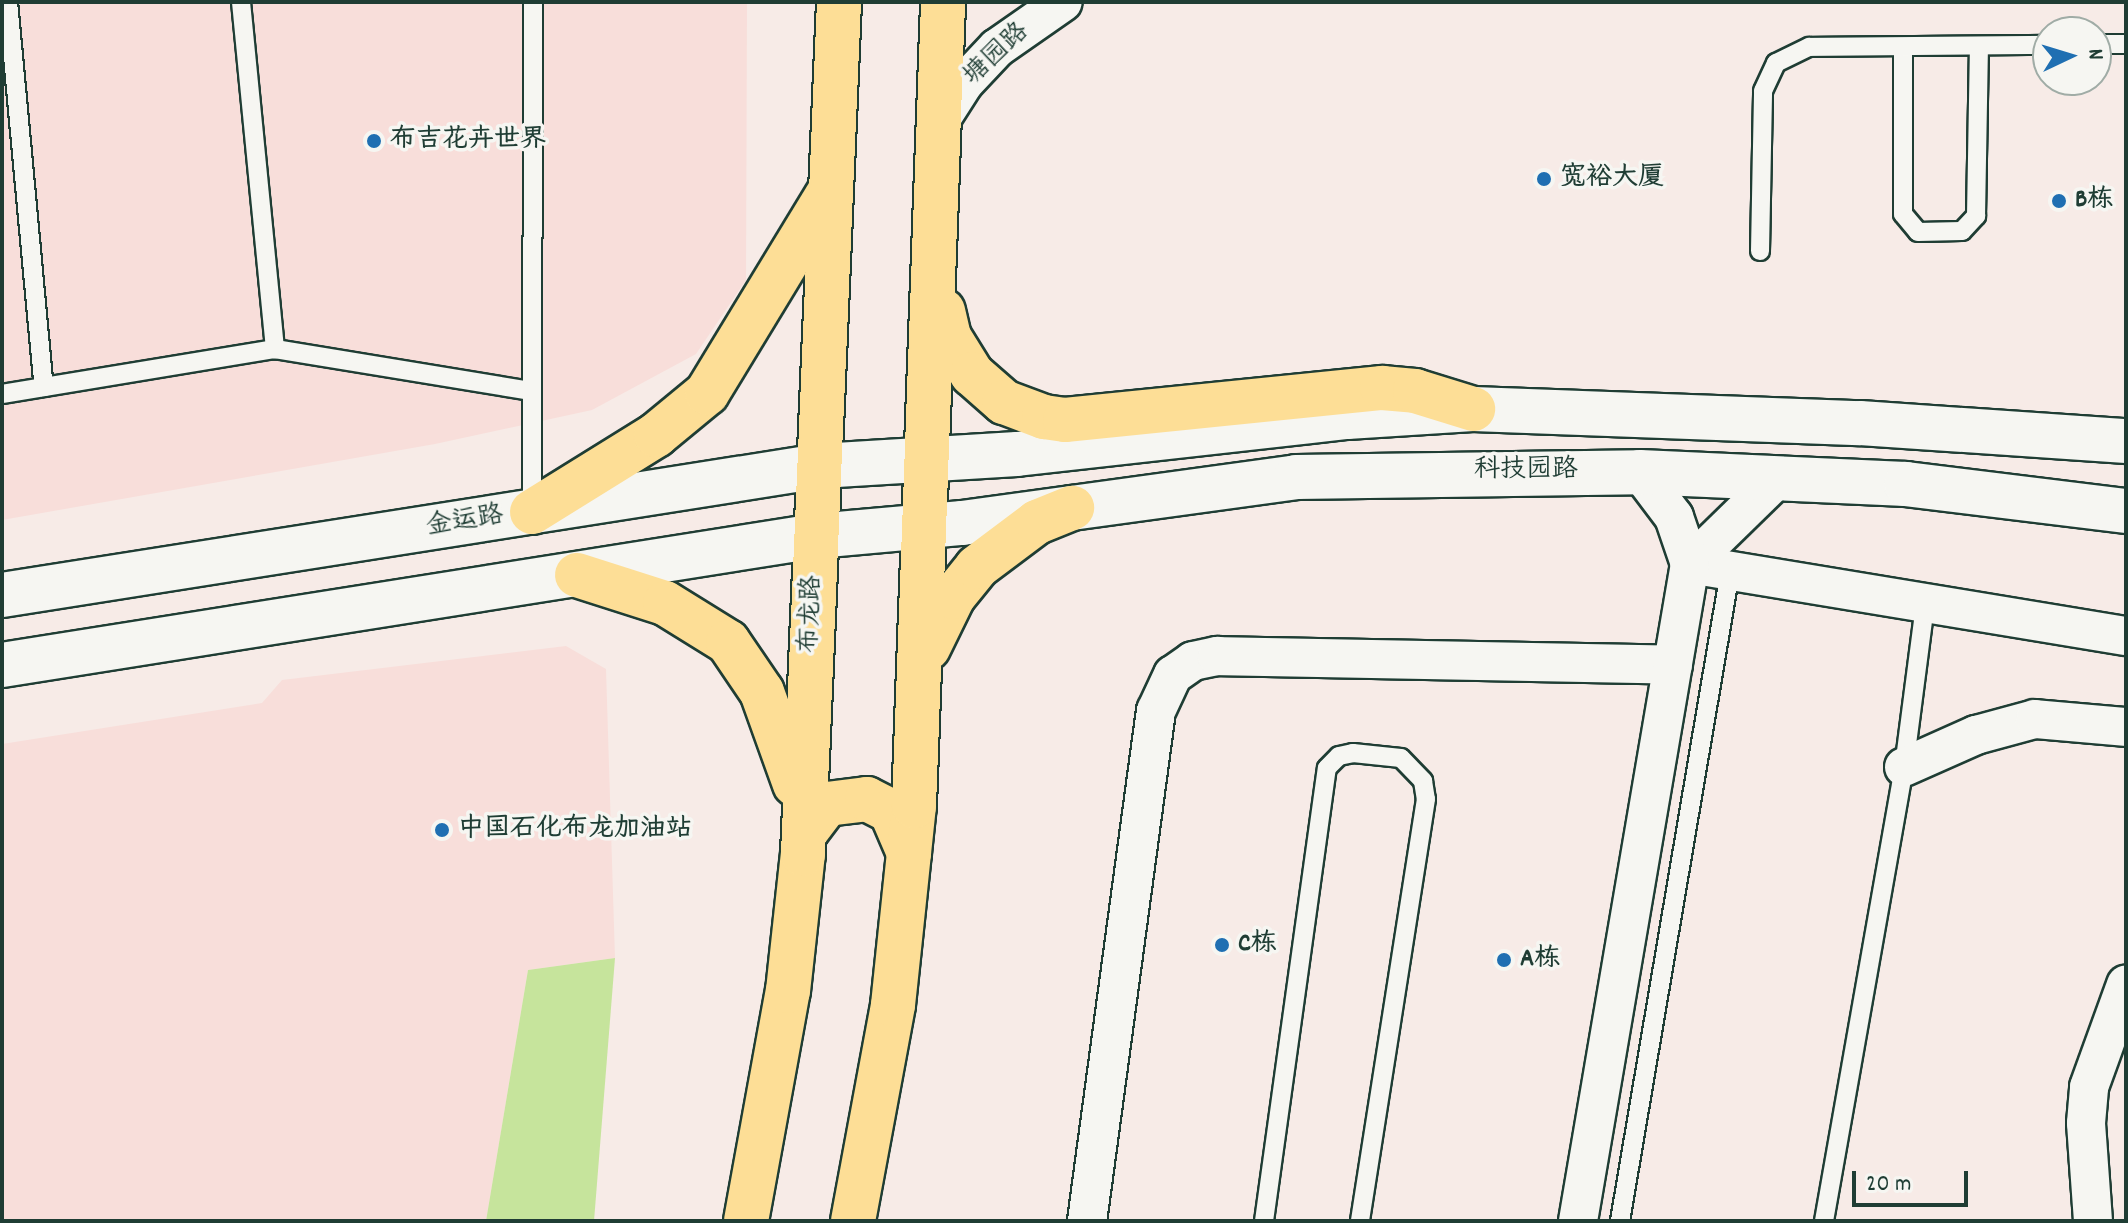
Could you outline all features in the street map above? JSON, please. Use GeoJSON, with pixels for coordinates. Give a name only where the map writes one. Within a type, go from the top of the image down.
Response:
{"type":"FeatureCollection","features":[{"type":"Feature","properties":{"kind":"main road","name":"布龙路"},"geometry":{"type":"LineString","coordinates":[[746,1221],[786,1007],[804,844],[839,2]]}},
{"type":"Feature","properties":{"kind":"main road"},"geometry":{"type":"LineString","coordinates":[[853,1221],[893,1005],[909,853],[927,527],[943,2]]}},
{"type":"Feature","properties":{"kind":"main road"},"geometry":{"type":"LineString","coordinates":[[532,512],[656,435],[707,393],[832,189]]}},
{"type":"Feature","properties":{"kind":"main road"},"geometry":{"type":"LineString","coordinates":[[936,273],[949,337],[965,365],[1004,402],[1044,417],[1065,420],[1382,388],[1415,391],[1473,409]]}},
{"type":"Feature","properties":{"kind":"main road"},"geometry":{"type":"LineString","coordinates":[[929,456],[1017,454],[1473,409],[1860,423],[2126,441]]}},
{"type":"Feature","properties":{"kind":"main road","name":"金运路"},"geometry":{"type":"LineString","coordinates":[[2,595],[820,466],[929,456]]}},
{"type":"Feature","properties":{"kind":"main road","name":"科技园路"},"geometry":{"type":"LineString","coordinates":[[927,527],[1296,477],[1640,472],[1906,484],[2126,511]]}},
{"type":"Feature","properties":{"kind":"main road"},"geometry":{"type":"LineString","coordinates":[[921,665],[953,597],[977,567],[1016,535],[1072,508]]}},
{"type":"Feature","properties":{"kind":"main road"},"geometry":{"type":"LineString","coordinates":[[2,665],[816,536],[927,527]]}},
{"type":"Feature","properties":{"kind":"main road"},"geometry":{"type":"LineString","coordinates":[[577,575],[665,603],[728,642],[776,721],[796,791],[804,844]]}},
{"type":"Feature","properties":{"kind":"main road"},"geometry":{"type":"LineString","coordinates":[[804,844],[827,804],[867,799],[891,811],[909,853]]}},
{"type":"Feature","properties":{"kind":"street","name":"塘园路"},"geometry":{"type":"LineString","coordinates":[[941,119],[964,83],[997,48],[1063,2]]}},
{"type":"Feature","properties":{"kind":"street"},"geometry":{"type":"LineString","coordinates":[[1578,1221],[1690,564],[1674,517],[1640,472]]}},
{"type":"Feature","properties":{"kind":"street"},"geometry":{"type":"LineString","coordinates":[[1690,564],[1777,479]]}},
{"type":"Feature","properties":{"kind":"street"},"geometry":{"type":"LineString","coordinates":[[1690,564],[2126,636]]}},
{"type":"Feature","properties":{"kind":"street"},"geometry":{"type":"LineString","coordinates":[[1087,1221],[1156,711],[1173,675],[1193,661],[1217,656],[1673,665]]}},
{"type":"Feature","properties":{"kind":"street"},"geometry":{"type":"LineString","coordinates":[[1904,767],[1976,735],[2035,719],[2126,727]]}},
{"type":"Feature","properties":{"kind":"street"},"geometry":{"type":"LineString","coordinates":[[2093,1221],[2086,1123],[2089,1087],[2126,985]]}},
{"type":"Feature","properties":{"kind":"lane"},"geometry":{"type":"LineString","coordinates":[[8,2],[44,387]]}},
{"type":"Feature","properties":{"kind":"lane"},"geometry":{"type":"LineString","coordinates":[[241,2],[275,349]]}},
{"type":"Feature","properties":{"kind":"lane"},"geometry":{"type":"LineString","coordinates":[[532,512],[533,2]]}},
{"type":"Feature","properties":{"kind":"lane"},"geometry":{"type":"LineString","coordinates":[[1760,251],[1765,77],[1790,53],[1809,47],[2032,45]]}},
{"type":"Feature","properties":{"kind":"lane"},"geometry":{"type":"LineString","coordinates":[[1903,47],[1903,214],[1918,232],[1962,231],[1976,216],[1979,198],[1979,46]]}},
{"type":"Feature","properties":{"kind":"lane"},"geometry":{"type":"LineString","coordinates":[[2,394],[275,349],[532,391]]}},
{"type":"Feature","properties":{"kind":"lane"},"geometry":{"type":"LineString","coordinates":[[1620,1221],[1730,572]]}},
{"type":"Feature","properties":{"kind":"lane"},"geometry":{"type":"LineString","coordinates":[[1824,1221],[1904,767],[1925,605]]}},
{"type":"Feature","properties":{"kind":"lane"},"geometry":{"type":"LineString","coordinates":[[1264,1221],[1327,768],[1339,756],[1353,753],[1401,758],[1423,781],[1426,799],[1360,1221]]}},
{"type":"Feature","properties":{"kind":"shaded area","name":"布吉花卉世界"},"geometry":{"type":"Polygon","coordinates":[[[2,2],[747,2],[746,280],[696,354],[592,410],[435,444],[2,520],[2,2]]]}},
{"type":"Feature","properties":{"kind":"shaded area"},"geometry":{"type":"Polygon","coordinates":[[[566,646],[606,669],[615,958],[528,970],[486,1221],[2,1221],[2,744],[262,703],[282,680],[566,646]]]}},
{"type":"Feature","properties":{"kind":"green space"},"geometry":{"type":"Polygon","coordinates":[[[615,958],[594,1221],[486,1221],[528,970],[615,958]]]}},
{"type":"Feature","properties":{"kind":"place","name":"布吉花卉世界"},"geometry":{"type":"Point","coordinates":[374,141]}},
{"type":"Feature","properties":{"kind":"place","name":"宽裕大厦"},"geometry":{"type":"Point","coordinates":[1544,179]}},
{"type":"Feature","properties":{"kind":"place","name":"B栋"},"geometry":{"type":"Point","coordinates":[2059,201]}},
{"type":"Feature","properties":{"kind":"place","name":"中国石化布龙加油站"},"geometry":{"type":"Point","coordinates":[442,830]}},
{"type":"Feature","properties":{"kind":"place","name":"C栋"},"geometry":{"type":"Point","coordinates":[1222,945]}},
{"type":"Feature","properties":{"kind":"place","name":"A栋"},"geometry":{"type":"Point","coordinates":[1504,960]}}]}
